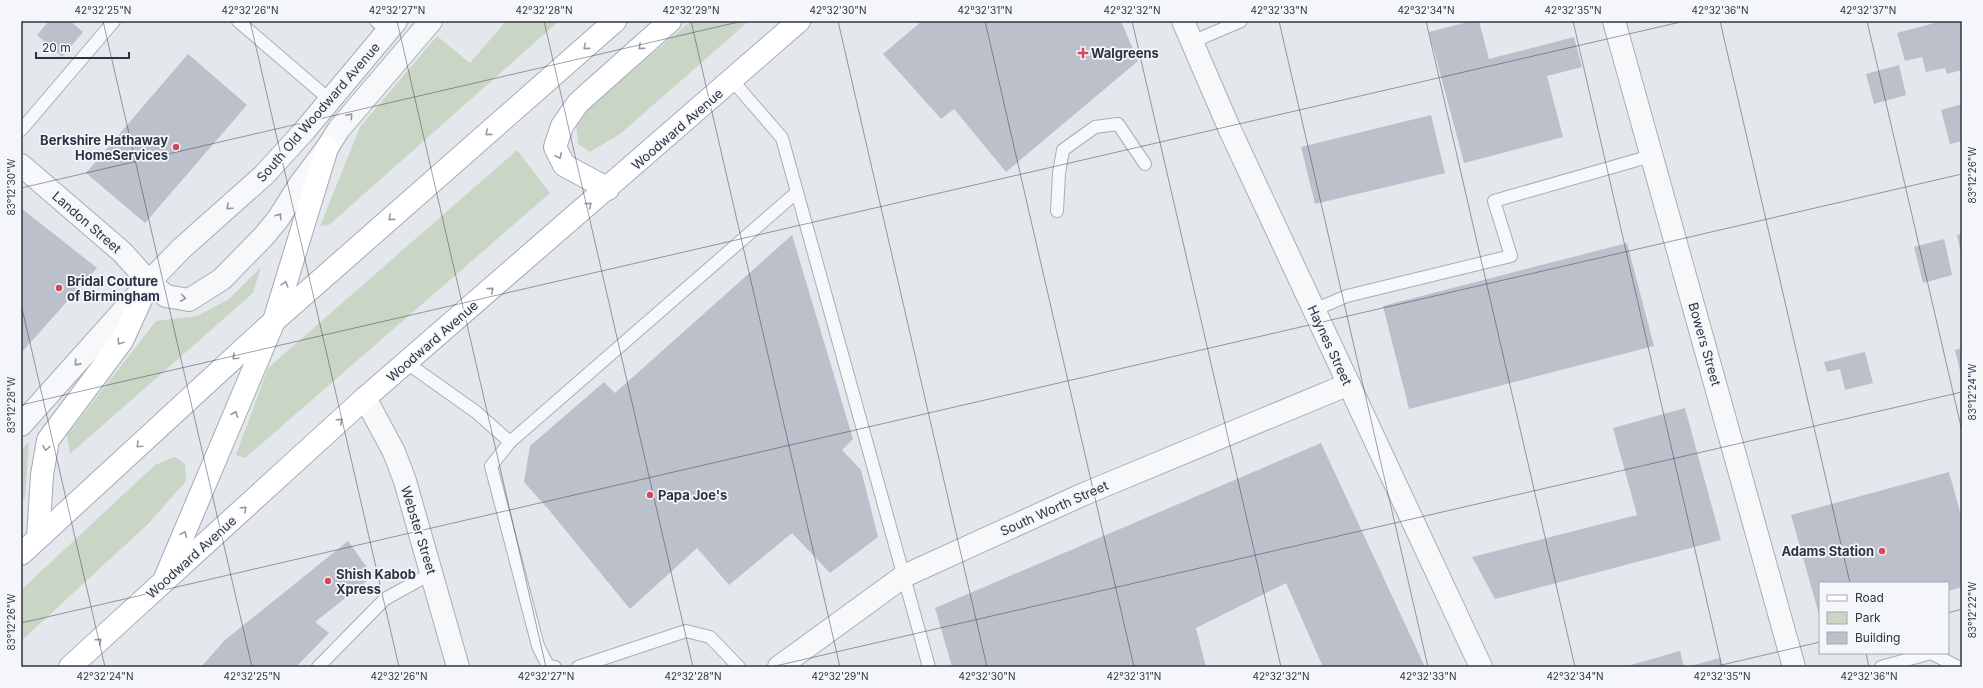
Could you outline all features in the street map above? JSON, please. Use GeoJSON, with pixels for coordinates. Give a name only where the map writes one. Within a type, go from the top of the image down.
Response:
{"type":"FeatureCollection","features":[{"type":"Feature","properties":{"kind":"main road"},"geometry":{"type":"LineString","coordinates":[[21,554],[274,321],[615,21]]}},
{"type":"Feature","properties":{"kind":"main road"},"geometry":{"type":"LineString","coordinates":[[608,189],[564,165],[556,147],[562,126],[578,103],[670,21]]}},
{"type":"Feature","properties":{"kind":"main road","name":"Woodward Avenue"},"geometry":{"type":"LineString","coordinates":[[70,667],[365,398],[608,189],[799,21]]}},
{"type":"Feature","properties":{"kind":"main road"},"geometry":{"type":"LineString","coordinates":[[163,582],[274,321],[327,148]]}},
{"type":"Feature","properties":{"kind":"main road"},"geometry":{"type":"LineString","coordinates":[[38,538],[42,475],[48,440],[122,341],[149,282]]}},
{"type":"Feature","properties":{"kind":"street","name":"South Old Woodward Avenue"},"geometry":{"type":"LineString","coordinates":[[149,282],[166,296],[189,300],[222,279],[278,219],[300,184],[348,117],[431,21]]}},
{"type":"Feature","properties":{"kind":"street","name":"Haynes Street"},"geometry":{"type":"LineString","coordinates":[[1183,21],[1230,130],[1481,667]]}},
{"type":"Feature","properties":{"kind":"street","name":"Bowers Street"},"geometry":{"type":"LineString","coordinates":[[1614,21],[1794,667]]}},
{"type":"Feature","properties":{"kind":"street","name":"South Old Woodward Avenue"},"geometry":{"type":"LineString","coordinates":[[21,425],[149,282],[182,249],[264,175],[330,100],[387,24]]}},
{"type":"Feature","properties":{"kind":"street","name":"Landon Street"},"geometry":{"type":"LineString","coordinates":[[21,164],[122,252],[149,282]]}},
{"type":"Feature","properties":{"kind":"street","name":"South Worth Street"},"geometry":{"type":"LineString","coordinates":[[779,667],[904,576],[1084,494],[1349,384]]}},
{"type":"Feature","properties":{"kind":"street","name":"Webster Street"},"geometry":{"type":"LineString","coordinates":[[365,398],[394,452],[432,573],[458,667]]}},
{"type":"Feature","properties":{"kind":"lane"},"geometry":{"type":"LineString","coordinates":[[21,130],[114,21]]}},
{"type":"Feature","properties":{"kind":"lane"},"geometry":{"type":"LineString","coordinates":[[238,21],[330,100]]}},
{"type":"Feature","properties":{"kind":"lane"},"geometry":{"type":"LineString","coordinates":[[1192,42],[1241,21]]}},
{"type":"Feature","properties":{"kind":"lane"},"geometry":{"type":"LineString","coordinates":[[732,80],[782,138],[928,667]]}},
{"type":"Feature","properties":{"kind":"lane"},"geometry":{"type":"LineString","coordinates":[[1057,211],[1059,173],[1063,150],[1095,127],[1118,124],[1145,164]]}},
{"type":"Feature","properties":{"kind":"lane"},"geometry":{"type":"LineString","coordinates":[[1314,310],[1347,296],[1511,256],[1494,201],[1651,156]]}},
{"type":"Feature","properties":{"kind":"lane"},"geometry":{"type":"LineString","coordinates":[[555,667],[548,666],[538,646],[492,466],[510,442],[797,192]]}},
{"type":"Feature","properties":{"kind":"lane"},"geometry":{"type":"LineString","coordinates":[[407,363],[476,412],[510,442]]}},
{"type":"Feature","properties":{"kind":"lane"},"geometry":{"type":"LineString","coordinates":[[318,667],[385,598],[432,573]]}},
{"type":"Feature","properties":{"kind":"lane"},"geometry":{"type":"LineString","coordinates":[[578,667],[686,631],[710,637],[739,667]]}},
{"type":"Feature","properties":{"kind":"lane"},"geometry":{"type":"LineString","coordinates":[[1881,667],[1927,654]]}},
{"type":"Feature","properties":{"kind":"lane"},"geometry":{"type":"LineString","coordinates":[[1933,654],[1958,667]]}},
{"type":"Feature","properties":{"kind":"green space"},"geometry":{"type":"Polygon","coordinates":[[[506,21],[559,21],[329,225],[320,226],[360,127],[437,36],[470,63],[506,21]]]}},
{"type":"Feature","properties":{"kind":"green space"},"geometry":{"type":"Polygon","coordinates":[[[691,21],[749,21],[620,134],[590,152],[578,144],[576,125],[594,103],[691,21]]]}},
{"type":"Feature","properties":{"kind":"green space"},"geometry":{"type":"Polygon","coordinates":[[[517,150],[550,193],[245,458],[236,455],[268,368],[517,150]]]}},
{"type":"Feature","properties":{"kind":"green space"},"geometry":{"type":"Polygon","coordinates":[[[261,267],[253,293],[70,454],[67,435],[156,321],[197,316],[229,299],[261,267]]]}},
{"type":"Feature","properties":{"kind":"green space"},"geometry":{"type":"Polygon","coordinates":[[[29,442],[25,498],[21,501],[21,450],[29,442]]]}},
{"type":"Feature","properties":{"kind":"green space"},"geometry":{"type":"Polygon","coordinates":[[[175,457],[185,464],[186,481],[148,524],[21,641],[21,590],[155,465],[175,457]]]}},
{"type":"Feature","properties":{"kind":"building"},"geometry":{"type":"Polygon","coordinates":[[[49,21],[70,21],[83,32],[62,57],[37,35],[49,21]]]}},
{"type":"Feature","properties":{"kind":"building","name":"Walgreens"},"geometry":{"type":"Polygon","coordinates":[[[922,21],[1121,21],[1138,61],[1006,172],[954,109],[941,119],[883,54],[922,21]]]}},
{"type":"Feature","properties":{"kind":"building"},"geometry":{"type":"Polygon","coordinates":[[[1472,21],[1479,21],[1489,59],[1574,37],[1582,67],[1547,76],[1563,137],[1464,163],[1429,32],[1472,21]]]}},
{"type":"Feature","properties":{"kind":"building"},"geometry":{"type":"Polygon","coordinates":[[[1942,21],[1962,21],[1962,70],[1947,74],[1945,68],[1926,72],[1922,57],[1905,61],[1897,33],[1942,21]]]}},
{"type":"Feature","properties":{"kind":"building"},"geometry":{"type":"Polygon","coordinates":[[[188,54],[247,105],[145,223],[86,173],[188,54]]]}},
{"type":"Feature","properties":{"kind":"building"},"geometry":{"type":"Polygon","coordinates":[[[1899,65],[1906,95],[1874,104],[1866,74],[1899,65]]]}},
{"type":"Feature","properties":{"kind":"building"},"geometry":{"type":"Polygon","coordinates":[[[1962,104],[1962,141],[1950,144],[1941,110],[1962,104]]]}},
{"type":"Feature","properties":{"kind":"building"},"geometry":{"type":"Polygon","coordinates":[[[1431,115],[1445,173],[1315,204],[1301,147],[1431,115]]]}},
{"type":"Feature","properties":{"kind":"building"},"geometry":{"type":"Polygon","coordinates":[[[21,208],[97,268],[21,353],[21,208]]]}},
{"type":"Feature","properties":{"kind":"building"},"geometry":{"type":"Polygon","coordinates":[[[1962,234],[1962,253],[1961,253],[1957,235],[1962,234]]]}},
{"type":"Feature","properties":{"kind":"building"},"geometry":{"type":"Polygon","coordinates":[[[792,235],[853,439],[842,450],[861,470],[878,537],[830,573],[792,533],[729,585],[697,548],[630,609],[549,510],[524,482],[530,446],[604,382],[615,393],[792,235]]]}},
{"type":"Feature","properties":{"kind":"building"},"geometry":{"type":"Polygon","coordinates":[[[1944,239],[1952,275],[1923,283],[1914,247],[1944,239]]]}},
{"type":"Feature","properties":{"kind":"building"},"geometry":{"type":"Polygon","coordinates":[[[1627,243],[1654,346],[1409,409],[1383,306],[1627,243]]]}},
{"type":"Feature","properties":{"kind":"building"},"geometry":{"type":"Polygon","coordinates":[[[1962,348],[1962,371],[1960,371],[1955,350],[1962,348]]]}},
{"type":"Feature","properties":{"kind":"building"},"geometry":{"type":"Polygon","coordinates":[[[1865,352],[1873,383],[1845,390],[1840,369],[1827,372],[1824,362],[1865,352]]]}},
{"type":"Feature","properties":{"kind":"building"},"geometry":{"type":"Polygon","coordinates":[[[1685,408],[1721,540],[1495,599],[1472,557],[1637,515],[1613,428],[1685,408]]]}},
{"type":"Feature","properties":{"kind":"building"},"geometry":{"type":"Polygon","coordinates":[[[1321,443],[1425,667],[1323,667],[1286,583],[1196,628],[1206,667],[952,667],[935,608],[1321,443]]]}},
{"type":"Feature","properties":{"kind":"building","name":"Adams Station"},"geometry":{"type":"Polygon","coordinates":[[[1949,472],[1962,519],[1962,587],[1949,591],[1949,582],[1819,582],[1819,614],[1791,515],[1949,472]]]}},
{"type":"Feature","properties":{"kind":"building"},"geometry":{"type":"Polygon","coordinates":[[[348,541],[373,576],[315,622],[329,633],[296,667],[201,667],[225,640],[348,541]]]}},
{"type":"Feature","properties":{"kind":"building"},"geometry":{"type":"Polygon","coordinates":[[[1680,651],[1684,667],[1624,667],[1680,651]]]}},
{"type":"Feature","properties":{"kind":"building"},"geometry":{"type":"Polygon","coordinates":[[[1720,658],[1722,667],[1687,667],[1720,658]]]}},
{"type":"Feature","properties":{"kind":"place","name":"Walgreens"},"geometry":{"type":"Point","coordinates":[1083,53]}},
{"type":"Feature","properties":{"kind":"place","name":"Berkshire Hathaway HomeServices"},"geometry":{"type":"Point","coordinates":[176,147]}},
{"type":"Feature","properties":{"kind":"place","name":"Bridal Couture of Birmingham"},"geometry":{"type":"Point","coordinates":[59,288]}},
{"type":"Feature","properties":{"kind":"place","name":"Papa Joe's"},"geometry":{"type":"Point","coordinates":[650,495]}},
{"type":"Feature","properties":{"kind":"place","name":"Adams Station"},"geometry":{"type":"Point","coordinates":[1882,551]}},
{"type":"Feature","properties":{"kind":"place","name":"Shish Kabob Xpress"},"geometry":{"type":"Point","coordinates":[328,581]}}]}
